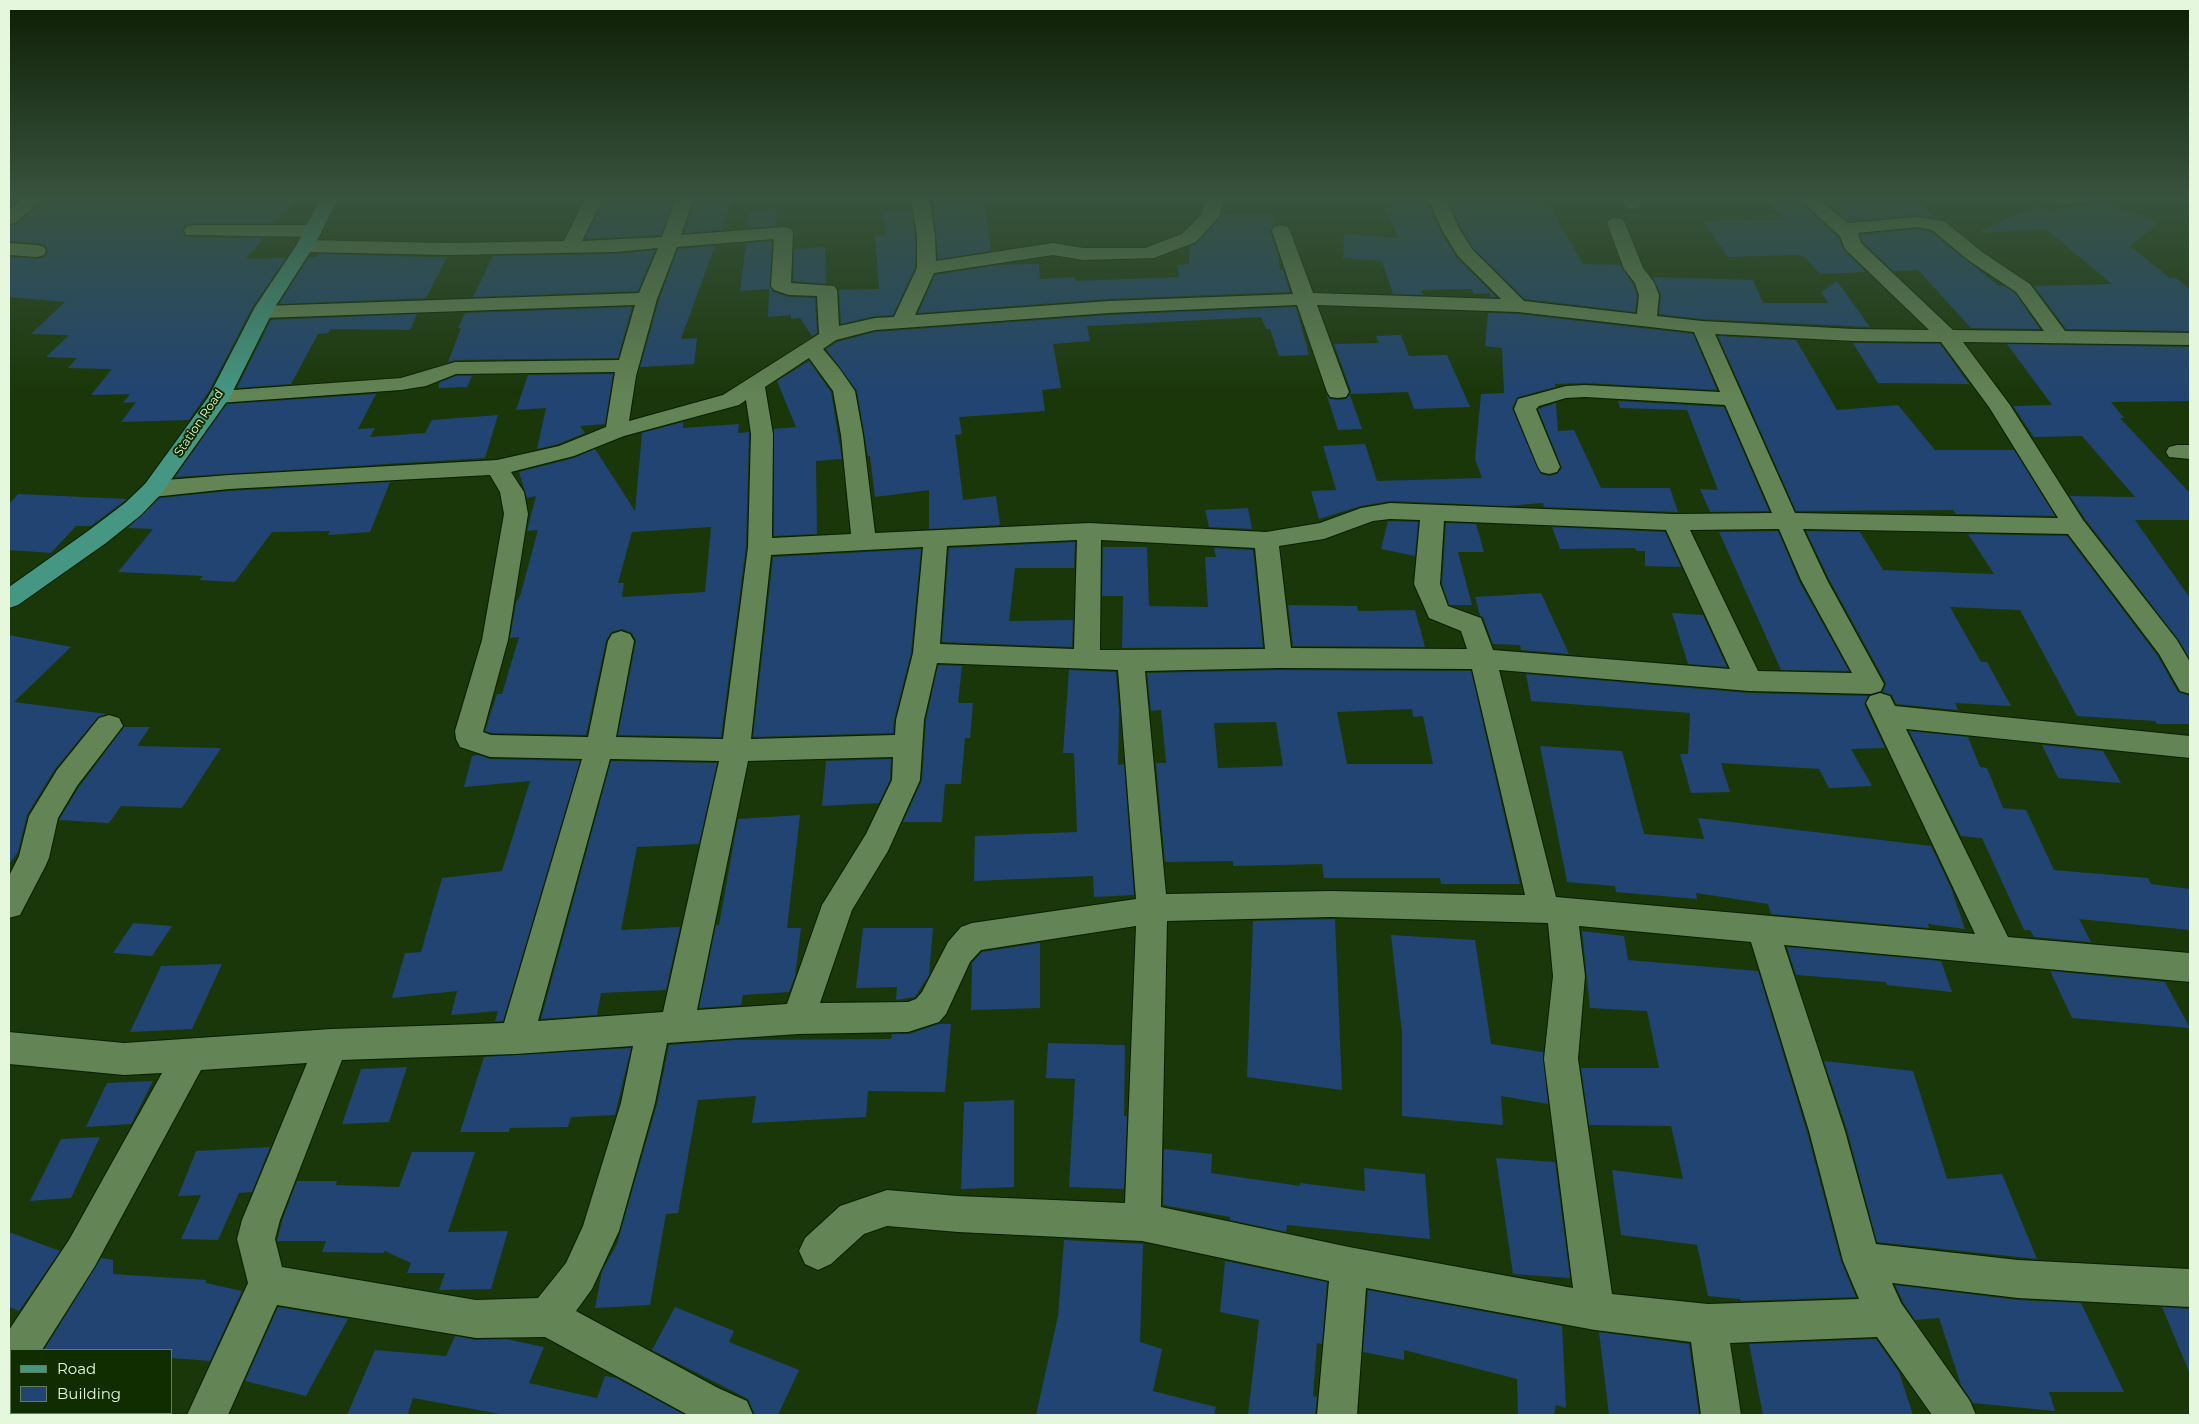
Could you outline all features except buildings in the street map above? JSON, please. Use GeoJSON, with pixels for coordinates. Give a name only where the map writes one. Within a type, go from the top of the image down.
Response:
{"type":"FeatureCollection","features":[{"type":"Feature","properties":{"kind":"main road","name":"Station Road"},"geometry":{"type":"LineString","coordinates":[[10,597],[98,537],[133,509],[153,489],[219,397],[263,312],[294,263]]}},
{"type":"Feature","properties":{"kind":"street"},"geometry":{"type":"LineString","coordinates":[[616,431],[628,366],[647,299],[661,263]]}},
{"type":"Feature","properties":{"kind":"street"},"geometry":{"type":"LineString","coordinates":[[782,263],[781,286],[789,289],[827,290],[829,336]]}},
{"type":"Feature","properties":{"kind":"street"},"geometry":{"type":"LineString","coordinates":[[901,323],[927,268],[927,263]]}},
{"type":"Feature","properties":{"kind":"street"},"geometry":{"type":"LineString","coordinates":[[927,268],[957,263]]}},
{"type":"Feature","properties":{"kind":"street"},"geometry":{"type":"LineString","coordinates":[[1292,263],[1338,392]]}},
{"type":"Feature","properties":{"kind":"street"},"geometry":{"type":"LineString","coordinates":[[1476,263],[1518,306]]}},
{"type":"Feature","properties":{"kind":"street"},"geometry":{"type":"LineString","coordinates":[[1632,263],[1644,282],[1648,295],[1646,321]]}},
{"type":"Feature","properties":{"kind":"street"},"geometry":{"type":"LineString","coordinates":[[1871,263],[1946,336],[1999,405],[2075,526],[2168,647],[2190,684]]}},
{"type":"Feature","properties":{"kind":"street"},"geometry":{"type":"LineString","coordinates":[[1985,263],[2023,288],[2059,338]]}},
{"type":"Feature","properties":{"kind":"street"},"geometry":{"type":"LineString","coordinates":[[263,312],[647,299]]}},
{"type":"Feature","properties":{"kind":"street"},"geometry":{"type":"LineString","coordinates":[[153,489],[229,482],[497,467],[566,451],[616,431],[731,400],[829,336],[846,330],[875,324],[1109,307],[1304,299],[1518,306],[1702,327],[1854,336],[2190,340]]}},
{"type":"Feature","properties":{"kind":"street"},"geometry":{"type":"LineString","coordinates":[[1702,327],[1732,399],[1814,580],[1871,684],[1998,950]]}},
{"type":"Feature","properties":{"kind":"street"},"geometry":{"type":"LineString","coordinates":[[810,347],[832,372],[844,391],[852,435],[864,542]]}},
{"type":"Feature","properties":{"kind":"street"},"geometry":{"type":"LineString","coordinates":[[219,397],[418,382],[437,373],[455,368],[628,366]]}},
{"type":"Feature","properties":{"kind":"street"},"geometry":{"type":"LineString","coordinates":[[548,1316],[579,1276],[600,1231],[638,1103],[665,1026],[736,750],[760,547],[762,434],[754,386]]}},
{"type":"Feature","properties":{"kind":"street"},"geometry":{"type":"LineString","coordinates":[[1549,467],[1525,409],[1526,404],[1531,401],[1579,391],[1732,399]]}},
{"type":"Feature","properties":{"kind":"street"},"geometry":{"type":"LineString","coordinates":[[497,467],[512,492],[516,514],[494,640],[469,731],[470,739],[490,746],[600,746],[736,750],[909,746]]}},
{"type":"Feature","properties":{"kind":"street"},"geometry":{"type":"LineString","coordinates":[[760,547],[1089,531],[1266,540],[1324,531],[1370,514],[1390,511],[1674,522],[1787,521],[2075,526]]}},
{"type":"Feature","properties":{"kind":"street"},"geometry":{"type":"LineString","coordinates":[[1433,513],[1427,584],[1438,612],[1472,625],[1553,909],[1568,976],[1561,1059],[1596,1311]]}},
{"type":"Feature","properties":{"kind":"street"},"geometry":{"type":"LineString","coordinates":[[1674,522],[1749,680]]}},
{"type":"Feature","properties":{"kind":"street"},"geometry":{"type":"LineString","coordinates":[[1087,658],[1089,531]]}},
{"type":"Feature","properties":{"kind":"street"},"geometry":{"type":"LineString","coordinates":[[798,1019],[838,905],[877,842],[900,797],[906,780],[910,720],[926,653],[936,538]]}},
{"type":"Feature","properties":{"kind":"street"},"geometry":{"type":"LineString","coordinates":[[1266,540],[1279,658]]}},
{"type":"Feature","properties":{"kind":"street"},"geometry":{"type":"LineString","coordinates":[[516,1038],[600,746],[621,641]]}},
{"type":"Feature","properties":{"kind":"street"},"geometry":{"type":"LineString","coordinates":[[926,653],[1131,661],[1279,658],[1482,659],[1749,680],[1871,684]]}},
{"type":"Feature","properties":{"kind":"street"},"geometry":{"type":"LineString","coordinates":[[1131,661],[1152,910],[1147,1123],[1142,1222]]}},
{"type":"Feature","properties":{"kind":"street"},"geometry":{"type":"LineString","coordinates":[[1886,716],[2190,748]]}},
{"type":"Feature","properties":{"kind":"street"},"geometry":{"type":"LineString","coordinates":[[9,905],[34,858],[44,816],[67,778],[109,726]]}},
{"type":"Feature","properties":{"kind":"street"},"geometry":{"type":"LineString","coordinates":[[9,1048],[124,1059],[331,1046],[516,1038],[665,1026],[798,1019],[908,1017],[927,1011],[934,1003],[959,952],[972,937],[1177,906],[1331,904],[1553,909],[2190,968]]}},
{"type":"Feature","properties":{"kind":"street"},"geometry":{"type":"LineString","coordinates":[[1763,929],[1827,1131],[1862,1261],[1887,1317],[1956,1415]]}},
{"type":"Feature","properties":{"kind":"street"},"geometry":{"type":"LineString","coordinates":[[207,1415],[267,1284],[256,1239],[259,1226],[331,1046]]}},
{"type":"Feature","properties":{"kind":"street"},"geometry":{"type":"LineString","coordinates":[[20,1349],[82,1253],[191,1054]]}},
{"type":"Feature","properties":{"kind":"street"},"geometry":{"type":"LineString","coordinates":[[818,1251],[853,1219],[887,1208],[958,1214],[1142,1222],[1349,1266],[1596,1311],[1708,1324],[1887,1317]]}},
{"type":"Feature","properties":{"kind":"street"},"geometry":{"type":"LineString","coordinates":[[1862,1261],[2018,1279],[2190,1288]]}},
{"type":"Feature","properties":{"kind":"street"},"geometry":{"type":"LineString","coordinates":[[1337,1415],[1349,1266]]}},
{"type":"Feature","properties":{"kind":"street"},"geometry":{"type":"LineString","coordinates":[[267,1284],[476,1319],[548,1316],[704,1402],[733,1415]]}},
{"type":"Feature","properties":{"kind":"street"},"geometry":{"type":"LineString","coordinates":[[1708,1324],[1722,1415]]}}]}
